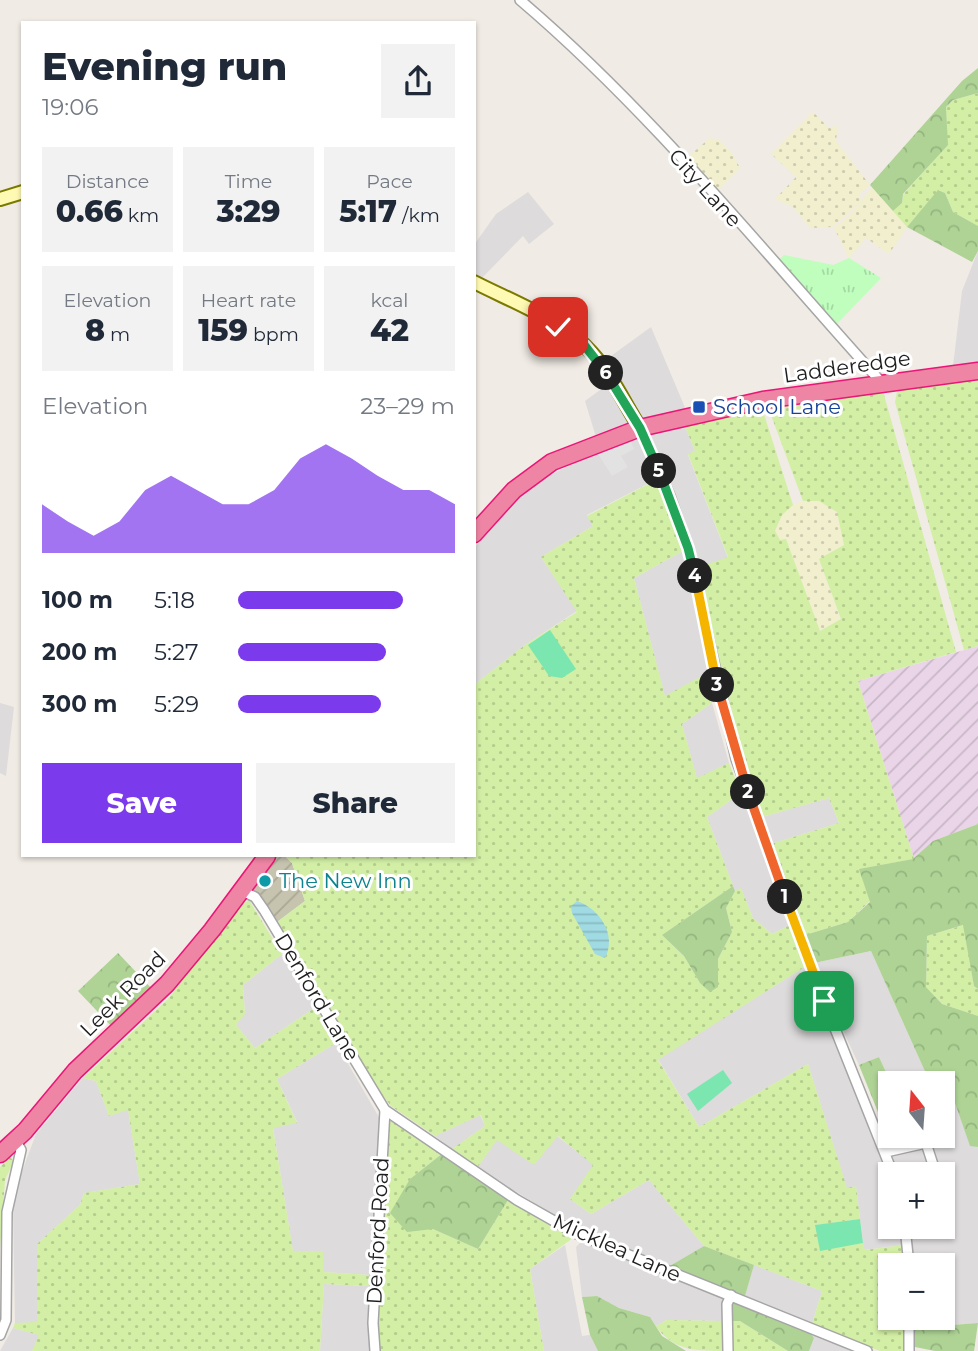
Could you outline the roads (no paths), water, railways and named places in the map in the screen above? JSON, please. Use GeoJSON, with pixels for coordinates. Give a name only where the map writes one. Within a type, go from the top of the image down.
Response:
{"type":"FeatureCollection","features":[{"type":"Feature","properties":{"kind":"highway","name":"Ladderedge"},"geometry":{"type":"LineString","coordinates":[[640,428],[726,407],[978,371]]}},
{"type":"Feature","properties":{"kind":"highway"},"geometry":{"type":"LineString","coordinates":[[476,532],[514,490],[552,462],[640,428]]}},
{"type":"Feature","properties":{"kind":"highway","name":"Leek Road"},"geometry":{"type":"LineString","coordinates":[[0,1154],[16,1141],[75,1070],[167,984],[266,857]]}},
{"type":"Feature","properties":{"kind":"street","name":"City Lane"},"geometry":{"type":"LineString","coordinates":[[520,0],[564,37],[663,141],[882,383]]}},
{"type":"Feature","properties":{"kind":"street"},"geometry":{"type":"LineString","coordinates":[[0,199],[21,193]]}},
{"type":"Feature","properties":{"kind":"street"},"geometry":{"type":"LineString","coordinates":[[476,283],[528,309],[585,346],[600,363],[640,428],[688,548],[736,759],[824,1001],[889,1162]]}},
{"type":"Feature","properties":{"kind":"street","name":"Denford Lane"},"geometry":{"type":"LineString","coordinates":[[242,891],[255,897],[264,910],[385,1110]]}},
{"type":"Feature","properties":{"kind":"street","name":"Micklea Lane"},"geometry":{"type":"LineString","coordinates":[[385,1110],[516,1200],[578,1234],[867,1351]]}},
{"type":"Feature","properties":{"kind":"street","name":"Denford Road"},"geometry":{"type":"LineString","coordinates":[[375,1351],[373,1323],[385,1110]]}},
{"type":"Feature","properties":{"kind":"street"},"geometry":{"type":"LineString","coordinates":[[0,1335],[6,1320],[7,1212],[21,1150],[16,1141]]}},
{"type":"Feature","properties":{"kind":"street"},"geometry":{"type":"LineString","coordinates":[[886,1152],[926,1143],[932,1162]]}},
{"type":"Feature","properties":{"kind":"street"},"geometry":{"type":"LineString","coordinates":[[729,1351],[727,1304],[731,1295]]}},
{"type":"Feature","properties":{"kind":"street"},"geometry":{"type":"LineString","coordinates":[[909,1330],[909,1351]]}},
{"type":"Feature","properties":{"kind":"water"},"geometry":{"type":"Polygon","coordinates":[[[577,901],[593,910],[604,924],[609,941],[605,958],[595,954],[572,913],[571,906],[577,901]]]}},
{"type":"Feature","properties":{"kind":"place","name":"School Lane"},"geometry":{"type":"Point","coordinates":[699,407]}},
{"type":"Feature","properties":{"kind":"place","name":"The New Inn"},"geometry":{"type":"Point","coordinates":[265,881]}}]}
